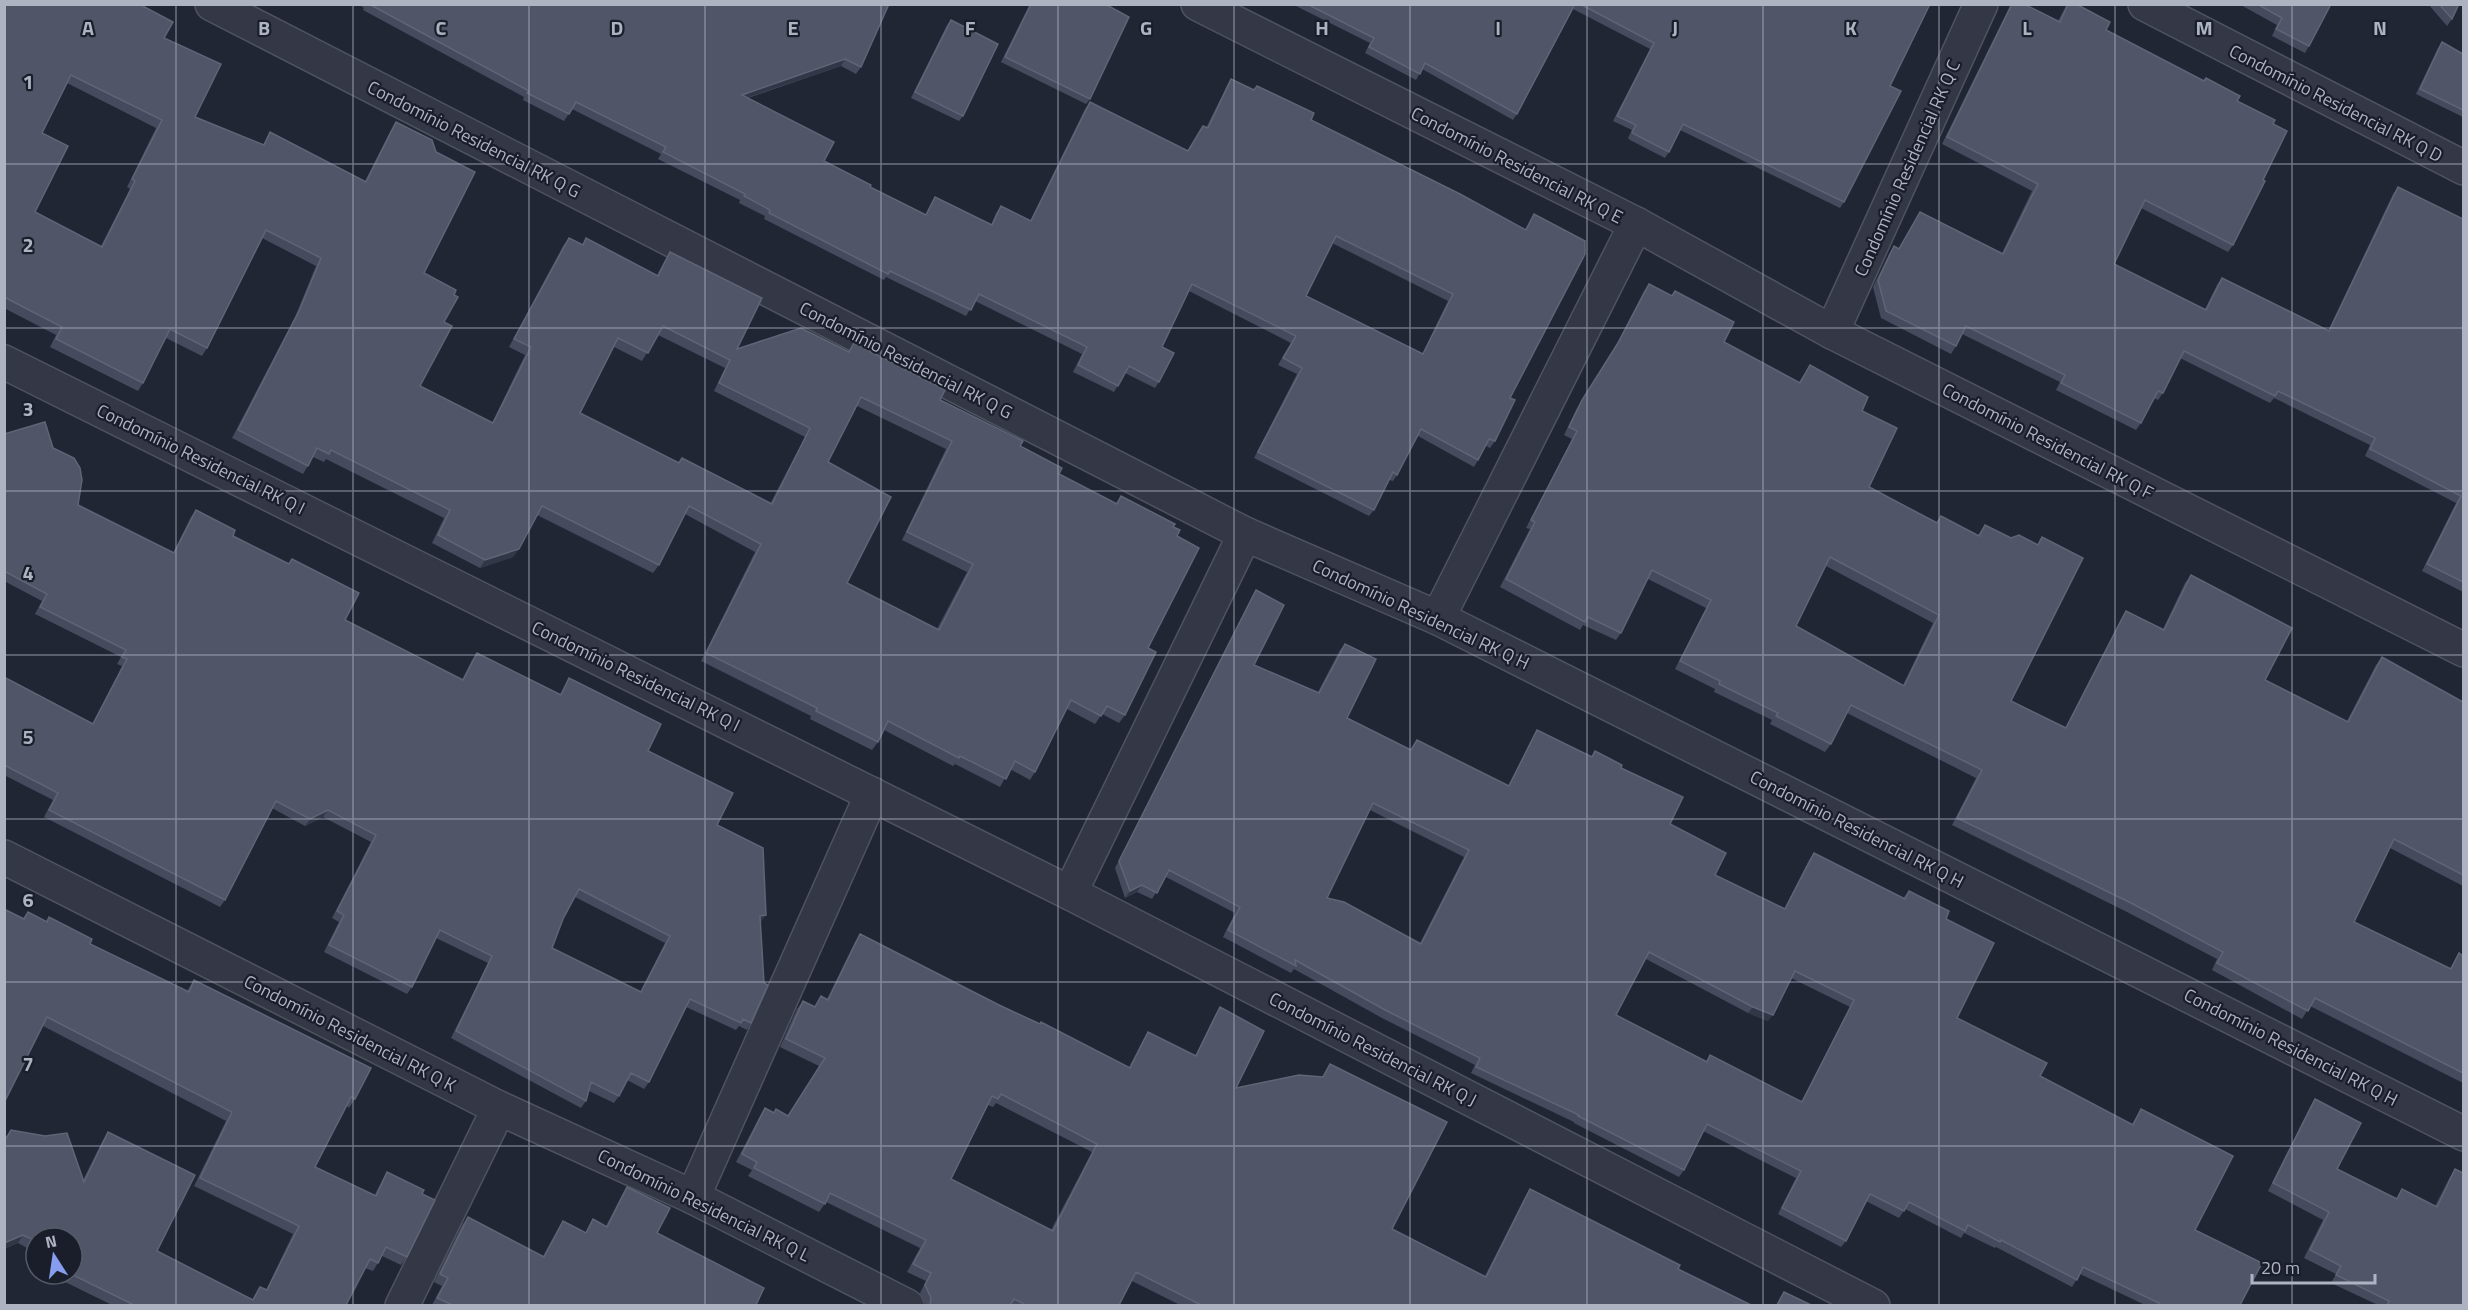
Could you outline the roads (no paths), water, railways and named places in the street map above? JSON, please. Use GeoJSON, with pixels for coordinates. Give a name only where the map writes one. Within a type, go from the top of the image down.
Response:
{"type":"FeatureCollection","features":[{"type":"Feature","properties":{"kind":"street","name":"Condomínio Residencial RK Q G"},"geometry":{"type":"LineString","coordinates":[[212,4],[1245,534]]}},
{"type":"Feature","properties":{"kind":"street","name":"Condomínio Residencial RK Q E"},"geometry":{"type":"LineString","coordinates":[[1198,4],[1636,224],[1438,618]]}},
{"type":"Feature","properties":{"kind":"street","name":"Condomínio Residencial RK Q C"},"geometry":{"type":"LineString","coordinates":[[1832,332],[1981,4]]}},
{"type":"Feature","properties":{"kind":"street","name":"Condomínio Residencial RK Q D"},"geometry":{"type":"LineString","coordinates":[[2145,4],[2463,168]]}},
{"type":"Feature","properties":{"kind":"street","name":"Condomínio Residencial RK Q F"},"geometry":{"type":"LineString","coordinates":[[1636,224],[1832,332],[2463,650]]}},
{"type":"Feature","properties":{"kind":"street","name":"Condomínio Residencial RK Q I"},"geometry":{"type":"LineString","coordinates":[[4,362],[872,794]]}},
{"type":"Feature","properties":{"kind":"street","name":"Condomínio Residencial RK Q H"},"geometry":{"type":"LineString","coordinates":[[1245,534],[1438,618],[2463,1134]]}},
{"type":"Feature","properties":{"kind":"street"},"geometry":{"type":"LineString","coordinates":[[1070,893],[1245,534]]}},
{"type":"Feature","properties":{"kind":"street"},"geometry":{"type":"LineString","coordinates":[[693,1197],[872,794]]}},
{"type":"Feature","properties":{"kind":"street","name":"Condomínio Residencial RK Q J"},"geometry":{"type":"LineString","coordinates":[[872,794],[1070,893],[1873,1305]]}},
{"type":"Feature","properties":{"kind":"street","name":"Condomínio Residencial RK Q K"},"geometry":{"type":"LineString","coordinates":[[4,857],[499,1108]]}},
{"type":"Feature","properties":{"kind":"street"},"geometry":{"type":"LineString","coordinates":[[402,1305],[499,1108]]}},
{"type":"Feature","properties":{"kind":"street","name":"Condomínio Residencial RK Q L"},"geometry":{"type":"LineString","coordinates":[[499,1108],[693,1197],[907,1305]]}}]}
